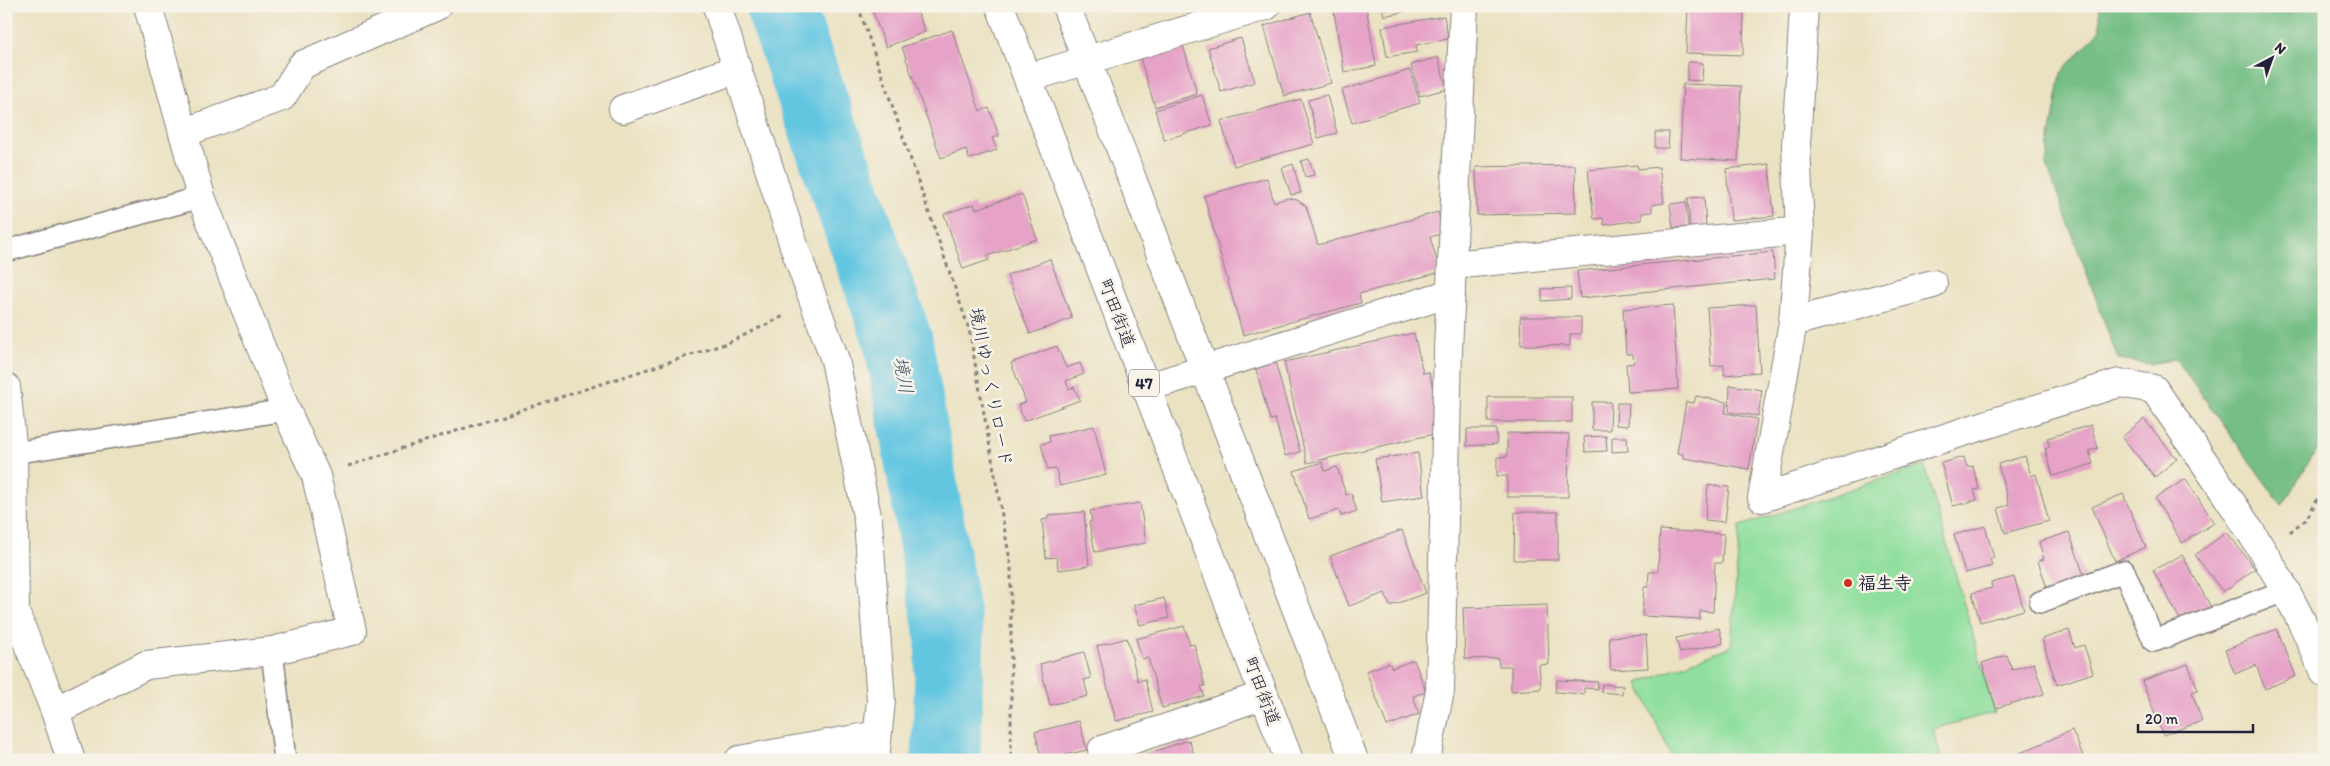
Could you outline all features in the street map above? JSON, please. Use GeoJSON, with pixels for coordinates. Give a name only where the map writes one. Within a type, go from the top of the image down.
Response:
{"type":"FeatureCollection","features":[{"type":"Feature","properties":{"kind":"street"},"geometry":{"type":"LineString","coordinates":[[55,711],[146,665],[272,651],[352,631],[316,476],[286,410],[201,197],[148,6]]}},
{"type":"Feature","properties":{"kind":"street"},"geometry":{"type":"LineString","coordinates":[[183,133],[282,97],[302,65],[438,6]]}},
{"type":"Feature","properties":{"kind":"street"},"geometry":{"type":"LineString","coordinates":[[717,6],[795,250],[835,360],[868,521],[881,701],[876,747],[739,760]]}},
{"type":"Feature","properties":{"kind":"street","name":"町田街道"},"geometry":{"type":"LineString","coordinates":[[1000,6],[1289,760]]}},
{"type":"Feature","properties":{"kind":"street"},"geometry":{"type":"LineString","coordinates":[[1066,6],[1354,760]]}},
{"type":"Feature","properties":{"kind":"street"},"geometry":{"type":"LineString","coordinates":[[1028,78],[1266,6]]}},
{"type":"Feature","properties":{"kind":"street"},"geometry":{"type":"LineString","coordinates":[[1426,760],[1440,691],[1451,293],[1464,6]]}},
{"type":"Feature","properties":{"kind":"street"},"geometry":{"type":"LineString","coordinates":[[1804,6],[1796,145],[1800,232],[1793,322],[1762,498],[1957,434],[2119,384],[2154,389],[2264,552],[2316,652],[2324,673]]}},
{"type":"Feature","properties":{"kind":"street"},"geometry":{"type":"LineString","coordinates":[[623,109],[737,69]]}},
{"type":"Feature","properties":{"kind":"street"},"geometry":{"type":"LineString","coordinates":[[1452,265],[1800,232]]}},
{"type":"Feature","properties":{"kind":"street"},"geometry":{"type":"LineString","coordinates":[[1793,322],[1933,284]]}},
{"type":"Feature","properties":{"kind":"street"},"geometry":{"type":"LineString","coordinates":[[1145,388],[1451,293]]}},
{"type":"Feature","properties":{"kind":"street"},"geometry":{"type":"LineString","coordinates":[[6,388],[7,420],[12,453],[15,612],[55,711],[71,760]]}},
{"type":"Feature","properties":{"kind":"street"},"geometry":{"type":"LineString","coordinates":[[1102,750],[1264,695]]}},
{"type":"Feature","properties":{"kind":"lane"},"geometry":{"type":"LineString","coordinates":[[6,251],[201,197]]}},
{"type":"Feature","properties":{"kind":"lane"},"geometry":{"type":"LineString","coordinates":[[12,453],[286,410]]}},
{"type":"Feature","properties":{"kind":"lane"},"geometry":{"type":"LineString","coordinates":[[2040,602],[2124,571],[2154,642],[2284,591]]}},
{"type":"Feature","properties":{"kind":"lane"},"geometry":{"type":"LineString","coordinates":[[272,651],[285,760]]}},
{"type":"Feature","properties":{"kind":"lane"},"geometry":{"type":"LineString","coordinates":[[834,760],[876,747]]}},
{"type":"Feature","properties":{"kind":"path","name":"境川ゆっくりロード"},"geometry":{"type":"LineString","coordinates":[[858,6],[969,329],[1011,566],[1011,760]]}},
{"type":"Feature","properties":{"kind":"path"},"geometry":{"type":"LineString","coordinates":[[316,476],[728,343],[814,301]]}},
{"type":"Feature","properties":{"kind":"path"},"geometry":{"type":"LineString","coordinates":[[2307,518],[2324,487]]}},
{"type":"Feature","properties":{"kind":"green space"},"geometry":{"type":"Polygon","coordinates":[[[2099,6],[2324,6],[2324,437],[2282,506],[2176,359],[2151,364],[2118,359],[2046,163],[2061,73],[2101,29],[2099,6]]]}},
{"type":"Feature","properties":{"kind":"green space","name":"福生寺"},"geometry":{"type":"Polygon","coordinates":[[[1924,465],[1995,712],[1933,729],[1942,760],[1673,760],[1638,683],[1731,646],[1740,526],[1924,465]]]}},
{"type":"Feature","properties":{"kind":"building"},"geometry":{"type":"Polygon","coordinates":[[[881,6],[915,6],[925,32],[886,47],[872,10],[881,6]]]}},
{"type":"Feature","properties":{"kind":"building"},"geometry":{"type":"Polygon","coordinates":[[[1333,6],[1366,6],[1376,66],[1344,72],[1333,6]]]}},
{"type":"Feature","properties":{"kind":"building"},"geometry":{"type":"Polygon","coordinates":[[[1382,6],[1425,6],[1425,7],[1384,16],[1382,6]]]}},
{"type":"Feature","properties":{"kind":"building"},"geometry":{"type":"Polygon","coordinates":[[[1688,6],[1744,6],[1743,55],[1686,53],[1688,6]]]}},
{"type":"Feature","properties":{"kind":"building"},"geometry":{"type":"Polygon","coordinates":[[[1310,12],[1331,83],[1284,96],[1264,26],[1310,12]]]}},
{"type":"Feature","properties":{"kind":"building"},"geometry":{"type":"Polygon","coordinates":[[[1444,16],[1448,39],[1416,45],[1417,52],[1387,57],[1382,27],[1444,16]]]}},
{"type":"Feature","properties":{"kind":"building"},"geometry":{"type":"Polygon","coordinates":[[[952,30],[980,111],[989,108],[999,136],[992,138],[997,150],[969,159],[966,149],[941,158],[902,47],[952,30]]]}},
{"type":"Feature","properties":{"kind":"building"},"geometry":{"type":"Polygon","coordinates":[[[1241,38],[1255,82],[1221,92],[1208,48],[1241,38]]]}},
{"type":"Feature","properties":{"kind":"building"},"geometry":{"type":"Polygon","coordinates":[[[1183,45],[1197,94],[1155,107],[1140,58],[1183,45]]]}},
{"type":"Feature","properties":{"kind":"building"},"geometry":{"type":"Polygon","coordinates":[[[1438,57],[1447,89],[1420,96],[1411,65],[1438,57]]]}},
{"type":"Feature","properties":{"kind":"building"},"geometry":{"type":"Polygon","coordinates":[[[1688,62],[1703,63],[1702,81],[1687,80],[1688,62]]]}},
{"type":"Feature","properties":{"kind":"building"},"geometry":{"type":"Polygon","coordinates":[[[1410,70],[1420,103],[1352,123],[1342,90],[1410,70]]]}},
{"type":"Feature","properties":{"kind":"building"},"geometry":{"type":"Polygon","coordinates":[[[1683,84],[1741,86],[1738,161],[1680,158],[1683,84]]]}},
{"type":"Feature","properties":{"kind":"building"},"geometry":{"type":"Polygon","coordinates":[[[1202,95],[1212,125],[1164,140],[1155,110],[1202,95]]]}},
{"type":"Feature","properties":{"kind":"building"},"geometry":{"type":"Polygon","coordinates":[[[1327,95],[1337,133],[1318,138],[1308,100],[1327,95]]]}},
{"type":"Feature","properties":{"kind":"building"},"geometry":{"type":"Polygon","coordinates":[[[1301,99],[1314,144],[1234,166],[1221,121],[1301,99]]]}},
{"type":"Feature","properties":{"kind":"building"},"geometry":{"type":"Polygon","coordinates":[[[1655,132],[1669,132],[1668,148],[1655,148],[1655,132]]]}},
{"type":"Feature","properties":{"kind":"building"},"geometry":{"type":"Polygon","coordinates":[[[1309,159],[1314,175],[1305,177],[1301,161],[1309,159]]]}},
{"type":"Feature","properties":{"kind":"building"},"geometry":{"type":"Polygon","coordinates":[[[1293,164],[1301,193],[1291,195],[1282,168],[1293,164]]]}},
{"type":"Feature","properties":{"kind":"building"},"geometry":{"type":"Polygon","coordinates":[[[1769,164],[1774,216],[1731,220],[1726,169],[1769,164]]]}},
{"type":"Feature","properties":{"kind":"building"},"geometry":{"type":"Polygon","coordinates":[[[1575,165],[1576,213],[1477,215],[1476,167],[1575,165]]]}},
{"type":"Feature","properties":{"kind":"building"},"geometry":{"type":"Polygon","coordinates":[[[1637,165],[1638,169],[1659,167],[1664,203],[1652,205],[1652,212],[1642,213],[1642,220],[1604,225],[1603,218],[1594,219],[1588,170],[1637,165]]]}},
{"type":"Feature","properties":{"kind":"building"},"geometry":{"type":"Polygon","coordinates":[[[1267,178],[1274,202],[1288,198],[1297,200],[1306,206],[1318,245],[1438,212],[1444,233],[1430,237],[1440,272],[1359,294],[1361,303],[1243,335],[1204,196],[1267,178]]]}},
{"type":"Feature","properties":{"kind":"building"},"geometry":{"type":"Polygon","coordinates":[[[1022,194],[1037,239],[987,256],[989,260],[963,269],[944,214],[974,204],[976,209],[1022,194]]]}},
{"type":"Feature","properties":{"kind":"building"},"geometry":{"type":"Polygon","coordinates":[[[1704,197],[1706,227],[1690,228],[1688,198],[1704,197]]]}},
{"type":"Feature","properties":{"kind":"building"},"geometry":{"type":"Polygon","coordinates":[[[1686,202],[1688,227],[1673,228],[1670,204],[1686,202]]]}},
{"type":"Feature","properties":{"kind":"building"},"geometry":{"type":"Polygon","coordinates":[[[1773,252],[1775,279],[1580,298],[1577,271],[1773,252]]]}},
{"type":"Feature","properties":{"kind":"building"},"geometry":{"type":"Polygon","coordinates":[[[1050,259],[1072,318],[1030,334],[1007,275],[1050,259]]]}},
{"type":"Feature","properties":{"kind":"building"},"geometry":{"type":"Polygon","coordinates":[[[1571,288],[1571,299],[1542,301],[1542,289],[1571,288]]]}},
{"type":"Feature","properties":{"kind":"building"},"geometry":{"type":"Polygon","coordinates":[[[1673,305],[1678,389],[1628,392],[1626,364],[1634,363],[1633,354],[1626,354],[1623,309],[1673,305]]]}},
{"type":"Feature","properties":{"kind":"building"},"geometry":{"type":"Polygon","coordinates":[[[1756,305],[1760,372],[1724,375],[1724,365],[1711,366],[1707,308],[1756,305]]]}},
{"type":"Feature","properties":{"kind":"building"},"geometry":{"type":"Polygon","coordinates":[[[1520,317],[1581,317],[1581,334],[1570,334],[1570,346],[1521,345],[1520,317]]]}},
{"type":"Feature","properties":{"kind":"building"},"geometry":{"type":"Polygon","coordinates":[[[1414,333],[1423,373],[1429,372],[1439,414],[1434,434],[1307,463],[1284,362],[1414,333]]]}},
{"type":"Feature","properties":{"kind":"building"},"geometry":{"type":"Polygon","coordinates":[[[1057,346],[1066,368],[1080,363],[1084,374],[1066,381],[1069,389],[1074,387],[1080,400],[1024,421],[1018,405],[1026,402],[1011,363],[1057,346]]]}},
{"type":"Feature","properties":{"kind":"building"},"geometry":{"type":"Polygon","coordinates":[[[1275,361],[1300,452],[1285,456],[1275,419],[1270,420],[1255,366],[1275,361]]]}},
{"type":"Feature","properties":{"kind":"building"},"geometry":{"type":"Polygon","coordinates":[[[1730,385],[1762,390],[1758,416],[1729,412],[1730,385]]]}},
{"type":"Feature","properties":{"kind":"building"},"geometry":{"type":"Polygon","coordinates":[[[1696,396],[1727,402],[1725,413],[1757,419],[1749,469],[1683,458],[1683,454],[1677,453],[1686,402],[1694,403],[1696,396]]]}},
{"type":"Feature","properties":{"kind":"building"},"geometry":{"type":"Polygon","coordinates":[[[1488,397],[1572,397],[1572,422],[1488,422],[1488,397]]]}},
{"type":"Feature","properties":{"kind":"building"},"geometry":{"type":"Polygon","coordinates":[[[1592,402],[1611,402],[1610,430],[1592,430],[1592,402]]]}},
{"type":"Feature","properties":{"kind":"building"},"geometry":{"type":"Polygon","coordinates":[[[1617,403],[1629,403],[1628,426],[1616,425],[1617,403]]]}},
{"type":"Feature","properties":{"kind":"building"},"geometry":{"type":"Polygon","coordinates":[[[2144,419],[2177,459],[2155,477],[2122,437],[2144,419]]]}},
{"type":"Feature","properties":{"kind":"building"},"geometry":{"type":"Polygon","coordinates":[[[2091,425],[2098,448],[2089,451],[2093,464],[2053,476],[2045,449],[2050,447],[2047,438],[2091,425]]]}},
{"type":"Feature","properties":{"kind":"building"},"geometry":{"type":"Polygon","coordinates":[[[1094,426],[1106,475],[1060,486],[1056,469],[1048,470],[1041,444],[1050,442],[1049,436],[1094,426]]]}},
{"type":"Feature","properties":{"kind":"building"},"geometry":{"type":"Polygon","coordinates":[[[1467,429],[1496,429],[1497,444],[1467,446],[1467,429]]]}},
{"type":"Feature","properties":{"kind":"building"},"geometry":{"type":"Polygon","coordinates":[[[1507,433],[1569,434],[1568,497],[1507,497],[1507,476],[1497,476],[1497,457],[1507,457],[1507,433]]]}},
{"type":"Feature","properties":{"kind":"building"},"geometry":{"type":"Polygon","coordinates":[[[1606,436],[1607,451],[1585,452],[1584,437],[1606,436]]]}},
{"type":"Feature","properties":{"kind":"building"},"geometry":{"type":"Polygon","coordinates":[[[1612,437],[1627,437],[1628,451],[1612,452],[1612,437]]]}},
{"type":"Feature","properties":{"kind":"building"},"geometry":{"type":"Polygon","coordinates":[[[1418,453],[1424,496],[1382,502],[1375,459],[1418,453]]]}},
{"type":"Feature","properties":{"kind":"building"},"geometry":{"type":"Polygon","coordinates":[[[2025,456],[2031,476],[2036,474],[2049,521],[2005,533],[1998,508],[2009,505],[1998,464],[2025,456]]]}},
{"type":"Feature","properties":{"kind":"building"},"geometry":{"type":"Polygon","coordinates":[[[1964,457],[1967,467],[1973,466],[1979,489],[1974,490],[1977,500],[1953,506],[1941,463],[1964,457]]]}},
{"type":"Feature","properties":{"kind":"building"},"geometry":{"type":"Polygon","coordinates":[[[1322,462],[1325,471],[1337,467],[1346,495],[1351,493],[1357,511],[1341,516],[1339,510],[1309,519],[1294,471],[1322,462]]]}},
{"type":"Feature","properties":{"kind":"building"},"geometry":{"type":"Polygon","coordinates":[[[2186,479],[2214,523],[2182,543],[2155,498],[2186,479]]]}},
{"type":"Feature","properties":{"kind":"building"},"geometry":{"type":"Polygon","coordinates":[[[1708,485],[1729,487],[1725,522],[1705,520],[1708,485]]]}},
{"type":"Feature","properties":{"kind":"building"},"geometry":{"type":"Polygon","coordinates":[[[2123,494],[2146,547],[2115,561],[2092,507],[2123,494]]]}},
{"type":"Feature","properties":{"kind":"building"},"geometry":{"type":"Polygon","coordinates":[[[1140,503],[1146,543],[1095,552],[1089,522],[1092,521],[1090,511],[1140,503]]]}},
{"type":"Feature","properties":{"kind":"building"},"geometry":{"type":"Polygon","coordinates":[[[1084,512],[1089,566],[1058,570],[1057,557],[1046,558],[1042,520],[1048,519],[1048,515],[1084,512]]]}},
{"type":"Feature","properties":{"kind":"building"},"geometry":{"type":"Polygon","coordinates":[[[1515,512],[1558,512],[1558,560],[1514,560],[1515,512]]]}},
{"type":"Feature","properties":{"kind":"building"},"geometry":{"type":"Polygon","coordinates":[[[1985,526],[1994,558],[1990,559],[1992,566],[1965,573],[1954,535],[1985,526]]]}},
{"type":"Feature","properties":{"kind":"building"},"geometry":{"type":"Polygon","coordinates":[[[1402,530],[1426,593],[1390,606],[1385,593],[1349,606],[1330,556],[1402,530]]]}},
{"type":"Feature","properties":{"kind":"building"},"geometry":{"type":"Polygon","coordinates":[[[1660,530],[1724,534],[1722,563],[1715,563],[1713,612],[1700,611],[1700,619],[1642,616],[1644,587],[1648,587],[1649,572],[1658,572],[1660,530]]]}},
{"type":"Feature","properties":{"kind":"building"},"geometry":{"type":"Polygon","coordinates":[[[2069,532],[2086,581],[2049,594],[2038,561],[2044,559],[2039,542],[2069,532]]]}},
{"type":"Feature","properties":{"kind":"building"},"geometry":{"type":"Polygon","coordinates":[[[2227,532],[2255,569],[2223,592],[2195,555],[2227,532]]]}},
{"type":"Feature","properties":{"kind":"building"},"geometry":{"type":"Polygon","coordinates":[[[2182,555],[2212,609],[2183,625],[2153,570],[2182,555]]]}},
{"type":"Feature","properties":{"kind":"building"},"geometry":{"type":"Polygon","coordinates":[[[2014,577],[2024,610],[1980,622],[1972,593],[1992,588],[1991,583],[2014,577]]]}},
{"type":"Feature","properties":{"kind":"building"},"geometry":{"type":"Polygon","coordinates":[[[1164,598],[1169,618],[1140,625],[1134,605],[1164,598]]]}},
{"type":"Feature","properties":{"kind":"building"},"geometry":{"type":"Polygon","coordinates":[[[1547,605],[1549,664],[1539,665],[1541,689],[1511,691],[1511,666],[1499,666],[1498,658],[1465,659],[1463,608],[1547,605]]]}},
{"type":"Feature","properties":{"kind":"building"},"geometry":{"type":"Polygon","coordinates":[[[1184,626],[1190,645],[1194,644],[1205,686],[1201,686],[1204,696],[1162,708],[1148,658],[1142,659],[1136,639],[1184,626]]]}},
{"type":"Feature","properties":{"kind":"building"},"geometry":{"type":"Polygon","coordinates":[[[1719,628],[1723,643],[1680,653],[1676,638],[1719,628]]]}},
{"type":"Feature","properties":{"kind":"building"},"geometry":{"type":"Polygon","coordinates":[[[2277,629],[2296,676],[2265,689],[2256,665],[2235,674],[2225,650],[2277,629]]]}},
{"type":"Feature","properties":{"kind":"building"},"geometry":{"type":"Polygon","coordinates":[[[2069,630],[2075,648],[2084,645],[2093,673],[2057,685],[2042,639],[2069,630]]]}},
{"type":"Feature","properties":{"kind":"building"},"geometry":{"type":"Polygon","coordinates":[[[1646,635],[1648,668],[1611,670],[1609,637],[1646,635]]]}},
{"type":"Feature","properties":{"kind":"building"},"geometry":{"type":"Polygon","coordinates":[[[1127,638],[1138,681],[1145,679],[1153,712],[1116,721],[1097,646],[1127,638]]]}},
{"type":"Feature","properties":{"kind":"building"},"geometry":{"type":"Polygon","coordinates":[[[1084,652],[1091,678],[1084,680],[1088,696],[1050,705],[1040,664],[1084,652]]]}},
{"type":"Feature","properties":{"kind":"building"},"geometry":{"type":"Polygon","coordinates":[[[2007,655],[2012,670],[2034,663],[2044,694],[1996,708],[1982,663],[2007,655]]]}},
{"type":"Feature","properties":{"kind":"building"},"geometry":{"type":"Polygon","coordinates":[[[1414,660],[1426,692],[1413,696],[1419,714],[1387,726],[1366,671],[1389,663],[1392,668],[1414,660]]]}},
{"type":"Feature","properties":{"kind":"building"},"geometry":{"type":"Polygon","coordinates":[[[2188,664],[2198,690],[2192,692],[2202,721],[2163,735],[2142,681],[2188,664]]]}},
{"type":"Feature","properties":{"kind":"building"},"geometry":{"type":"Polygon","coordinates":[[[1557,680],[1598,682],[1597,689],[1584,688],[1584,694],[1555,692],[1557,680]]]}},
{"type":"Feature","properties":{"kind":"building"},"geometry":{"type":"Polygon","coordinates":[[[1602,684],[1623,686],[1622,694],[1601,692],[1602,684]]]}},
{"type":"Feature","properties":{"kind":"building"},"geometry":{"type":"Polygon","coordinates":[[[1079,721],[1087,750],[1065,755],[1067,760],[1042,760],[1035,732],[1079,721]]]}},
{"type":"Feature","properties":{"kind":"building"},"geometry":{"type":"Polygon","coordinates":[[[2072,730],[2085,760],[2009,760],[2009,758],[2072,730]]]}},
{"type":"Feature","properties":{"kind":"building"},"geometry":{"type":"Polygon","coordinates":[[[1189,740],[1196,760],[1148,760],[1146,754],[1189,740]]]}},
{"type":"Feature","properties":{"kind":"waterway","name":"境川"},"geometry":{"type":"LineString","coordinates":[[780,6],[898,340],[950,640],[946,760]]}},
{"type":"Feature","properties":{"kind":"place","name":"福生寺"},"geometry":{"type":"Point","coordinates":[1848,583]}}]}
